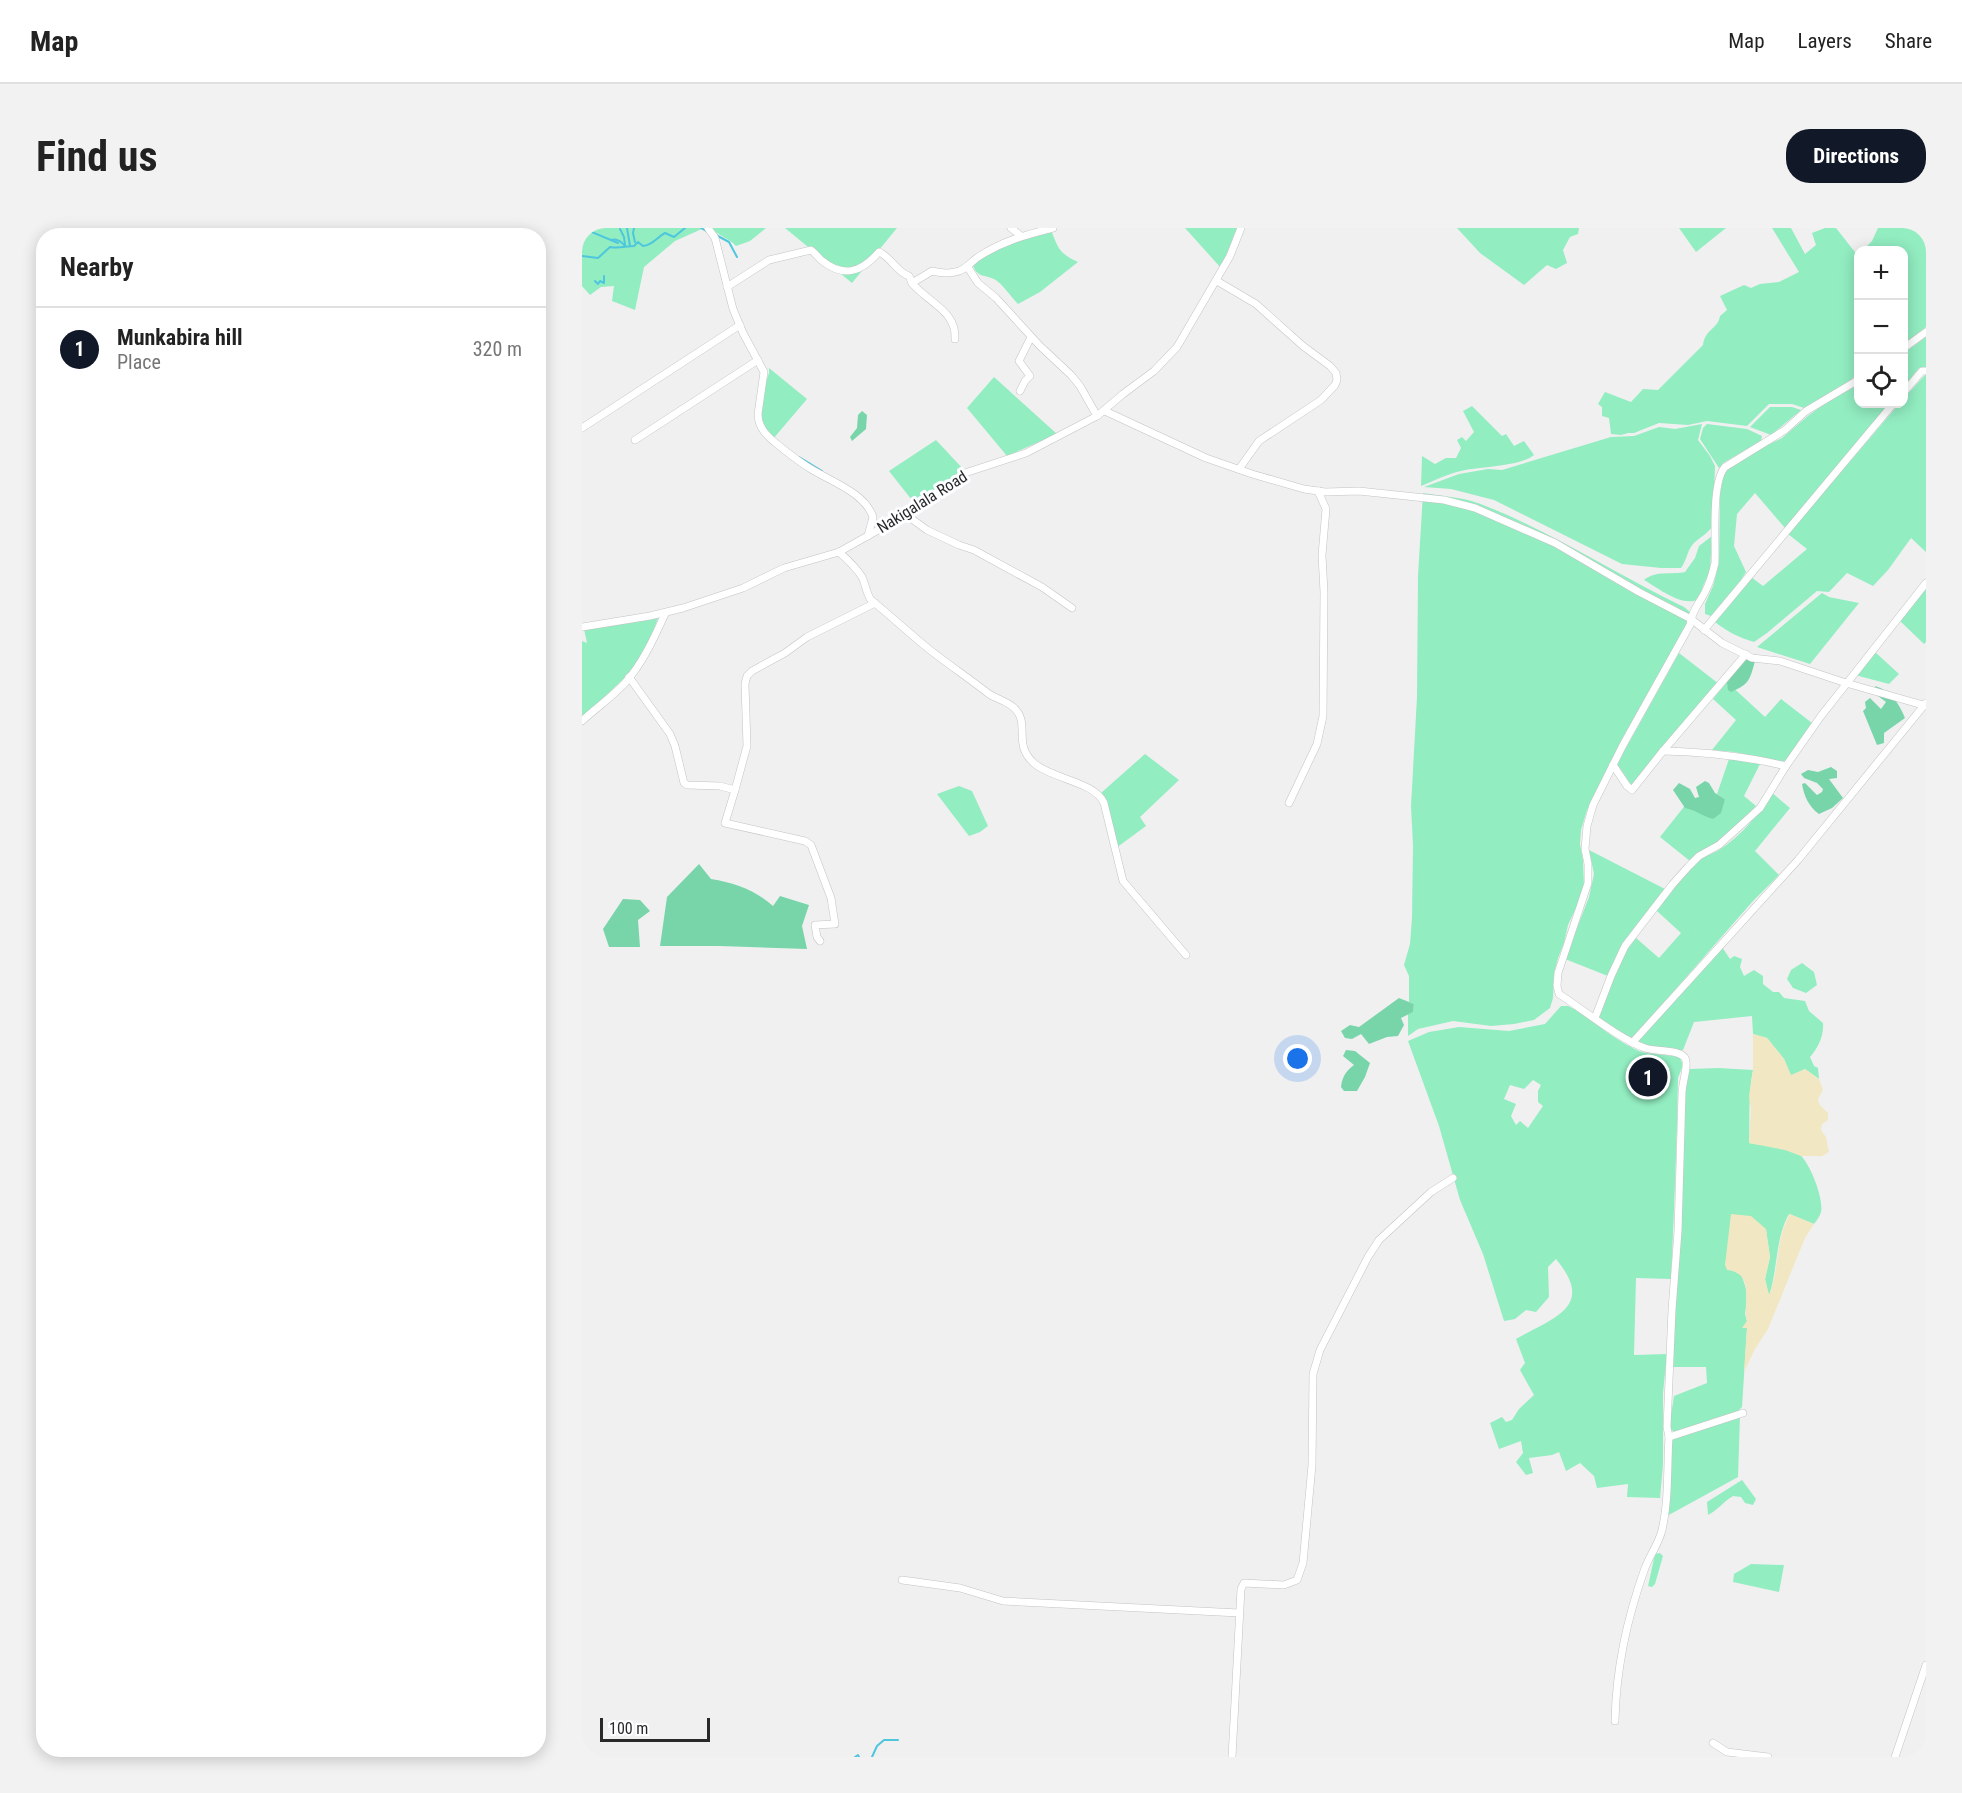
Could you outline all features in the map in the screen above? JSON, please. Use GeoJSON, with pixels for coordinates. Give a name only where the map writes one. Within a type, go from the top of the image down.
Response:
{"type":"FeatureCollection","features":[{"type":"Feature","properties":{"kind":"street"},"geometry":{"type":"LineString","coordinates":[[708,228],[716,238],[730,301],[764,375],[758,417],[766,435],[795,459],[856,496],[869,508],[873,518],[868,536]]}},
{"type":"Feature","properties":{"kind":"street"},"geometry":{"type":"LineString","coordinates":[[1011,228],[1021,236]]}},
{"type":"Feature","properties":{"kind":"street"},"geometry":{"type":"LineString","coordinates":[[912,283],[932,271],[956,272],[967,267],[978,257],[1021,236],[1053,228]]}},
{"type":"Feature","properties":{"kind":"street","name":"Nakigalala Road"},"geometry":{"type":"LineString","coordinates":[[582,627],[665,614],[734,592],[784,568],[839,552],[888,525],[965,473],[1026,453],[1097,416],[1154,371],[1177,347],[1217,281],[1242,228]]}},
{"type":"Feature","properties":{"kind":"street"},"geometry":{"type":"LineString","coordinates":[[728,288],[769,260],[811,250],[830,266],[848,272],[864,266],[879,252],[886,255],[903,274],[909,276],[912,283],[943,310],[955,328],[955,339]]}},
{"type":"Feature","properties":{"kind":"street"},"geometry":{"type":"LineString","coordinates":[[967,267],[978,283],[996,298],[1031,337],[1071,375],[1097,416]]}},
{"type":"Feature","properties":{"kind":"street"},"geometry":{"type":"LineString","coordinates":[[1217,281],[1256,304],[1303,346],[1330,366],[1336,373],[1337,380],[1321,400],[1259,441],[1239,469]]}},
{"type":"Feature","properties":{"kind":"street"},"geometry":{"type":"LineString","coordinates":[[582,428],[740,325]]}},
{"type":"Feature","properties":{"kind":"street"},"geometry":{"type":"LineString","coordinates":[[1908,345],[1926,332]]}},
{"type":"Feature","properties":{"kind":"street"},"geometry":{"type":"LineString","coordinates":[[1020,391],[1030,376],[1020,364],[1019,357],[1031,337]]}},
{"type":"Feature","properties":{"kind":"street"},"geometry":{"type":"LineString","coordinates":[[635,440],[758,360]]}},
{"type":"Feature","properties":{"kind":"street"},"geometry":{"type":"LineString","coordinates":[[1908,387],[1922,371],[1926,371]]}},
{"type":"Feature","properties":{"kind":"street"},"geometry":{"type":"LineString","coordinates":[[1615,1721],[1617,1681],[1627,1626],[1646,1567],[1664,1522],[1672,1310],[1678,1231],[1682,1087],[1687,1066],[1684,1057],[1677,1052],[1651,1050],[1632,1043],[1559,994],[1558,973],[1588,883],[1585,849],[1587,826],[1593,806],[1708,587],[1715,563],[1716,492],[1720,472],[1785,430],[1806,411],[1854,382]]}},
{"type":"Feature","properties":{"kind":"street"},"geometry":{"type":"LineString","coordinates":[[1704,630],[1890,408]]}},
{"type":"Feature","properties":{"kind":"street"},"geometry":{"type":"LineString","coordinates":[[1105,411],[1174,444],[1283,484],[1318,491],[1359,491],[1434,499],[1458,502],[1475,508],[1555,543],[1691,619],[1722,642],[1752,658],[1780,661],[1846,683],[1926,705],[1798,860],[1632,1043]]}},
{"type":"Feature","properties":{"kind":"street"},"geometry":{"type":"LineString","coordinates":[[1289,803],[1317,744],[1323,716],[1322,555],[1326,509],[1318,491]]}},
{"type":"Feature","properties":{"kind":"street"},"geometry":{"type":"LineString","coordinates":[[904,514],[927,530],[959,545],[974,549],[1042,587],[1072,608]]}},
{"type":"Feature","properties":{"kind":"street"},"geometry":{"type":"LineString","coordinates":[[873,518],[888,525]]}},
{"type":"Feature","properties":{"kind":"street"},"geometry":{"type":"LineString","coordinates":[[839,552],[859,572],[867,594],[875,603],[932,652],[995,698],[1014,707],[1022,720],[1023,749],[1035,764],[1053,775],[1099,794],[1104,803],[1123,881],[1186,955]]}},
{"type":"Feature","properties":{"kind":"street"},"geometry":{"type":"LineString","coordinates":[[1595,1018],[1625,946],[1688,867],[1699,856],[1727,838],[1760,808],[1785,765],[1846,683],[1926,583]]}},
{"type":"Feature","properties":{"kind":"street"},"geometry":{"type":"LineString","coordinates":[[820,941],[815,925],[835,924],[836,919],[831,898],[811,845],[725,823],[747,746],[745,684],[747,676],[752,671],[785,653],[807,637],[875,603]]}},
{"type":"Feature","properties":{"kind":"street"},"geometry":{"type":"LineString","coordinates":[[582,721],[630,677],[651,644],[665,614]]}},
{"type":"Feature","properties":{"kind":"street"},"geometry":{"type":"LineString","coordinates":[[1613,765],[1632,790],[1746,654]]}},
{"type":"Feature","properties":{"kind":"street"},"geometry":{"type":"LineString","coordinates":[[630,677],[670,734],[684,783],[720,786],[735,790]]}},
{"type":"Feature","properties":{"kind":"street"},"geometry":{"type":"LineString","coordinates":[[1663,751],[1725,754],[1785,765]]}},
{"type":"Feature","properties":{"kind":"street"},"geometry":{"type":"LineString","coordinates":[[1232,1757],[1241,1589],[1244,1583],[1284,1586],[1298,1580],[1303,1563],[1312,1465],[1313,1374],[1320,1350],[1379,1240],[1431,1192],[1453,1178]]}},
{"type":"Feature","properties":{"kind":"street"},"geometry":{"type":"LineString","coordinates":[[1669,1437],[1743,1413]]}},
{"type":"Feature","properties":{"kind":"street"},"geometry":{"type":"LineString","coordinates":[[902,1581],[960,1588],[1003,1600],[1239,1613]]}},
{"type":"Feature","properties":{"kind":"street"},"geometry":{"type":"LineString","coordinates":[[1895,1757],[1926,1665]]}},
{"type":"Feature","properties":{"kind":"street"},"geometry":{"type":"LineString","coordinates":[[1713,1743],[1727,1752],[1768,1757]]}},
{"type":"Feature","properties":{"kind":"green space"},"geometry":{"type":"Polygon","coordinates":[[[582,228],[704,228],[675,241],[644,267],[635,310],[612,301],[614,286],[601,287],[590,295],[582,286],[582,228]]]}},
{"type":"Feature","properties":{"kind":"green space"},"geometry":{"type":"Polygon","coordinates":[[[711,228],[766,228],[750,241],[736,246],[711,228]]]}},
{"type":"Feature","properties":{"kind":"green space"},"geometry":{"type":"Polygon","coordinates":[[[785,228],[897,228],[852,283],[785,228]]]}},
{"type":"Feature","properties":{"kind":"green space"},"geometry":{"type":"Polygon","coordinates":[[[1050,228],[1060,249],[1066,256],[1078,262],[1040,292],[1018,304],[997,281],[980,275],[976,271],[972,262],[995,249],[1050,228]]]}},
{"type":"Feature","properties":{"kind":"green space"},"geometry":{"type":"Polygon","coordinates":[[[1185,228],[1237,228],[1221,268],[1185,228]]]}},
{"type":"Feature","properties":{"kind":"green space"},"geometry":{"type":"Polygon","coordinates":[[[1457,228],[1579,228],[1578,234],[1570,237],[1563,250],[1567,263],[1556,269],[1547,265],[1524,285],[1480,253],[1457,228]]]}},
{"type":"Feature","properties":{"kind":"green space"},"geometry":{"type":"Polygon","coordinates":[[[1679,228],[1726,228],[1696,252],[1679,228]]]}},
{"type":"Feature","properties":{"kind":"green space"},"geometry":{"type":"Polygon","coordinates":[[[1772,228],[1791,228],[1805,254],[1816,245],[1812,233],[1825,228],[1836,228],[1854,251],[1854,377],[1804,408],[1792,404],[1769,404],[1747,426],[1707,421],[1688,425],[1659,423],[1634,433],[1611,434],[1609,418],[1602,416],[1602,407],[1598,404],[1605,392],[1631,402],[1643,389],[1658,390],[1703,345],[1706,336],[1727,310],[1720,296],[1744,285],[1751,288],[1760,284],[1779,282],[1799,272],[1772,228]]]}},
{"type":"Feature","properties":{"kind":"green space"},"geometry":{"type":"Polygon","coordinates":[[[1878,228],[1926,228],[1926,327],[1908,341],[1908,246],[1867,246],[1878,228]]]}},
{"type":"Feature","properties":{"kind":"green space"},"geometry":{"type":"Polygon","coordinates":[[[1926,337],[1926,367],[1919,368],[1908,382],[1908,354],[1908,350],[1926,337]]]}},
{"type":"Feature","properties":{"kind":"green space"},"geometry":{"type":"Polygon","coordinates":[[[769,368],[807,399],[773,439],[767,434],[755,413],[769,368]]]}},
{"type":"Feature","properties":{"kind":"green space"},"geometry":{"type":"Polygon","coordinates":[[[1926,375],[1926,552],[1911,538],[1888,570],[1873,586],[1847,573],[1829,592],[1817,591],[1754,642],[1733,634],[1715,622],[1751,577],[1763,586],[1807,549],[1788,534],[1896,408],[1908,408],[1908,394],[1926,375]]]}},
{"type":"Feature","properties":{"kind":"green space"},"geometry":{"type":"Polygon","coordinates":[[[994,377],[1057,434],[1007,456],[967,408],[994,377]]]}},
{"type":"Feature","properties":{"kind":"green space"},"geometry":{"type":"Polygon","coordinates":[[[1854,387],[1854,408],[1886,408],[1785,528],[1755,493],[1737,514],[1734,546],[1746,572],[1735,589],[1711,616],[1705,614],[1705,604],[1719,563],[1720,495],[1723,477],[1728,468],[1782,438],[1830,400],[1854,387]]]}},
{"type":"Feature","properties":{"kind":"green space"},"geometry":{"type":"Polygon","coordinates":[[[1472,406],[1502,436],[1506,434],[1514,446],[1524,441],[1534,455],[1510,464],[1456,472],[1421,486],[1422,456],[1435,464],[1446,458],[1456,458],[1461,448],[1457,440],[1462,437],[1466,441],[1474,432],[1463,411],[1472,406]]]}},
{"type":"Feature","properties":{"kind":"green space"},"geometry":{"type":"Polygon","coordinates":[[[1770,407],[1792,407],[1801,410],[1771,435],[1750,427],[1770,407]]]}},
{"type":"Feature","properties":{"kind":"green space"},"geometry":{"type":"Polygon","coordinates":[[[862,411],[867,415],[866,429],[852,441],[850,437],[857,428],[858,415],[862,411]]]}},
{"type":"Feature","properties":{"kind":"green space"},"geometry":{"type":"Polygon","coordinates":[[[1702,424],[1698,440],[1715,466],[1713,526],[1693,544],[1681,568],[1622,564],[1494,500],[1451,489],[1424,487],[1459,474],[1488,469],[1502,470],[1611,437],[1634,436],[1659,427],[1675,429],[1702,424]]]}},
{"type":"Feature","properties":{"kind":"green space"},"geometry":{"type":"Polygon","coordinates":[[[1707,424],[1747,429],[1762,436],[1761,441],[1723,463],[1719,468],[1700,439],[1703,428],[1707,424]]]}},
{"type":"Feature","properties":{"kind":"green space"},"geometry":{"type":"Polygon","coordinates":[[[936,440],[965,471],[915,504],[889,471],[936,440]]]}},
{"type":"Feature","properties":{"kind":"green space"},"geometry":{"type":"Polygon","coordinates":[[[1423,493],[1471,501],[1505,514],[1557,539],[1690,612],[1689,621],[1587,810],[1581,830],[1580,844],[1584,886],[1568,925],[1558,958],[1550,1008],[1534,1020],[1514,1024],[1491,1026],[1453,1021],[1418,1029],[1408,1036],[1408,1014],[1413,1012],[1414,1004],[1409,1002],[1409,976],[1404,965],[1410,944],[1412,918],[1411,806],[1417,697],[1418,576],[1423,493]]]}},
{"type":"Feature","properties":{"kind":"green space"},"geometry":{"type":"Polygon","coordinates":[[[1712,536],[1710,571],[1699,599],[1686,601],[1678,599],[1644,580],[1659,574],[1685,572],[1695,558],[1699,546],[1712,536]]]}},
{"type":"Feature","properties":{"kind":"green space"},"geometry":{"type":"Polygon","coordinates":[[[1926,588],[1926,642],[1924,644],[1900,621],[1926,588]]]}},
{"type":"Feature","properties":{"kind":"green space"},"geometry":{"type":"Polygon","coordinates":[[[1822,593],[1829,597],[1859,603],[1810,664],[1757,647],[1822,593]]]}},
{"type":"Feature","properties":{"kind":"green space"},"geometry":{"type":"Polygon","coordinates":[[[658,618],[635,668],[582,718],[582,641],[587,643],[584,629],[658,618]]]}},
{"type":"Feature","properties":{"kind":"green space"},"geometry":{"type":"Polygon","coordinates":[[[1875,652],[1899,674],[1889,684],[1855,675],[1875,652]]]}},
{"type":"Feature","properties":{"kind":"green space"},"geometry":{"type":"Polygon","coordinates":[[[1679,653],[1719,684],[1663,746],[1632,786],[1617,764],[1679,653]]]}},
{"type":"Feature","properties":{"kind":"green space"},"geometry":{"type":"Polygon","coordinates":[[[1748,657],[1755,661],[1750,677],[1746,683],[1731,692],[1728,690],[1727,682],[1748,657]]]}},
{"type":"Feature","properties":{"kind":"green space"},"geometry":{"type":"Polygon","coordinates":[[[1727,682],[1765,717],[1781,699],[1812,723],[1786,760],[1782,762],[1712,750],[1736,720],[1713,699],[1727,682]]]}},
{"type":"Feature","properties":{"kind":"green space"},"geometry":{"type":"Polygon","coordinates":[[[1875,686],[1893,698],[1905,718],[1884,733],[1884,743],[1877,745],[1863,711],[1866,708],[1865,702],[1870,698],[1881,709],[1886,702],[1878,696],[1875,686]]]}},
{"type":"Feature","properties":{"kind":"green space"},"geometry":{"type":"Polygon","coordinates":[[[1145,754],[1179,780],[1140,817],[1146,826],[1116,848],[1105,797],[1101,793],[1145,754]]]}},
{"type":"Feature","properties":{"kind":"green space"},"geometry":{"type":"Polygon","coordinates":[[[1729,759],[1760,764],[1744,796],[1756,806],[1718,843],[1690,861],[1660,837],[1687,803],[1713,819],[1725,799],[1717,794],[1729,759]]]}},
{"type":"Feature","properties":{"kind":"green space"},"geometry":{"type":"Polygon","coordinates":[[[1831,767],[1837,771],[1837,778],[1829,779],[1843,798],[1832,808],[1819,814],[1807,801],[1802,784],[1805,783],[1817,795],[1823,789],[1801,774],[1808,770],[1818,772],[1831,767]]]}},
{"type":"Feature","properties":{"kind":"green space"},"geometry":{"type":"Polygon","coordinates":[[[1705,781],[1715,793],[1725,799],[1721,813],[1713,819],[1685,808],[1673,790],[1679,783],[1690,789],[1695,798],[1699,797],[1696,787],[1705,781]]]}},
{"type":"Feature","properties":{"kind":"green space"},"geometry":{"type":"Polygon","coordinates":[[[959,786],[972,791],[988,826],[969,836],[937,794],[959,786]]]}},
{"type":"Feature","properties":{"kind":"green space"},"geometry":{"type":"Polygon","coordinates":[[[1771,792],[1790,808],[1755,851],[1779,875],[1753,901],[1632,1039],[1598,1017],[1624,954],[1636,938],[1659,958],[1681,933],[1657,911],[1676,884],[1698,861],[1719,850],[1742,832],[1761,809],[1771,792]]]}},
{"type":"Feature","properties":{"kind":"green space"},"geometry":{"type":"Polygon","coordinates":[[[1589,850],[1665,889],[1626,941],[1608,976],[1565,959],[1589,897],[1594,874],[1589,850]]]}},
{"type":"Feature","properties":{"kind":"green space"},"geometry":{"type":"Polygon","coordinates":[[[699,864],[711,879],[744,888],[773,906],[780,896],[809,905],[802,926],[807,949],[660,946],[667,897],[699,864]]]}},
{"type":"Feature","properties":{"kind":"green space"},"geometry":{"type":"Polygon","coordinates":[[[623,899],[640,900],[650,911],[638,920],[640,947],[609,947],[603,929],[623,899]]]}},
{"type":"Feature","properties":{"kind":"green space"},"geometry":{"type":"Polygon","coordinates":[[[1722,947],[1730,959],[1734,956],[1742,959],[1740,967],[1744,976],[1754,970],[1763,976],[1763,984],[1773,992],[1779,992],[1784,998],[1805,1001],[1809,1011],[1823,1023],[1820,1042],[1810,1057],[1814,1066],[1818,1068],[1819,1079],[1805,1069],[1791,1076],[1784,1059],[1767,1038],[1753,1034],[1752,1016],[1694,1022],[1683,1050],[1662,1050],[1636,1042],[1722,947]]]}},
{"type":"Feature","properties":{"kind":"green space"},"geometry":{"type":"Polygon","coordinates":[[[1802,963],[1814,972],[1817,985],[1806,993],[1793,988],[1787,979],[1791,970],[1802,963]]]}},
{"type":"Feature","properties":{"kind":"green space"},"geometry":{"type":"Polygon","coordinates":[[[1399,998],[1414,1004],[1413,1012],[1401,1018],[1404,1025],[1398,1036],[1387,1037],[1369,1044],[1361,1034],[1352,1039],[1345,1038],[1341,1031],[1350,1025],[1359,1027],[1399,998]]]}},
{"type":"Feature","properties":{"kind":"green space"},"geometry":{"type":"Polygon","coordinates":[[[1561,1006],[1568,1006],[1631,1047],[1644,1053],[1680,1058],[1683,1065],[1678,1078],[1671,1279],[1636,1278],[1634,1355],[1667,1354],[1663,1393],[1663,1464],[1660,1498],[1627,1497],[1628,1484],[1597,1488],[1594,1476],[1580,1463],[1566,1471],[1559,1452],[1529,1458],[1533,1473],[1526,1475],[1516,1462],[1523,1453],[1521,1441],[1499,1449],[1490,1423],[1502,1417],[1506,1422],[1512,1420],[1519,1409],[1534,1395],[1520,1370],[1525,1363],[1516,1339],[1556,1317],[1565,1309],[1571,1300],[1572,1289],[1567,1275],[1556,1259],[1548,1267],[1549,1297],[1536,1312],[1526,1310],[1515,1319],[1504,1321],[1483,1254],[1460,1200],[1439,1126],[1408,1041],[1429,1032],[1459,1027],[1509,1031],[1545,1024],[1561,1006]],[[1533,1080],[1524,1089],[1510,1085],[1504,1099],[1516,1104],[1511,1116],[1516,1125],[1520,1121],[1528,1128],[1543,1106],[1538,1102],[1538,1091],[1541,1085],[1533,1080]]]}},
{"type":"Feature","properties":{"kind":"green space"},"geometry":{"type":"Polygon","coordinates":[[[1346,1050],[1355,1051],[1370,1063],[1357,1091],[1344,1091],[1341,1087],[1345,1074],[1354,1065],[1343,1056],[1346,1050]]]}},
{"type":"Feature","properties":{"kind":"green space"},"geometry":{"type":"Polygon","coordinates":[[[1690,1069],[1753,1070],[1749,1143],[1782,1148],[1800,1155],[1808,1165],[1815,1182],[1821,1212],[1814,1224],[1789,1214],[1781,1234],[1769,1296],[1765,1279],[1770,1257],[1766,1230],[1755,1221],[1727,1258],[1725,1265],[1742,1276],[1746,1289],[1747,1321],[1743,1328],[1747,1328],[1742,1407],[1738,1411],[1677,1432],[1670,1430],[1669,1427],[1674,1396],[1707,1383],[1706,1367],[1673,1367],[1685,1086],[1690,1069]]]}},
{"type":"Feature","properties":{"kind":"green space"},"geometry":{"type":"Polygon","coordinates":[[[1740,1416],[1738,1477],[1667,1516],[1672,1440],[1740,1416]]]}},
{"type":"Feature","properties":{"kind":"green space"},"geometry":{"type":"Polygon","coordinates":[[[1742,1480],[1756,1499],[1753,1505],[1745,1503],[1741,1497],[1733,1496],[1708,1515],[1707,1502],[1742,1480]]]}},
{"type":"Feature","properties":{"kind":"green space"},"geometry":{"type":"Polygon","coordinates":[[[1660,1553],[1663,1556],[1655,1584],[1652,1587],[1648,1586],[1655,1554],[1660,1553]]]}},
{"type":"Feature","properties":{"kind":"green space"},"geometry":{"type":"Polygon","coordinates":[[[1751,1564],[1784,1565],[1779,1592],[1733,1582],[1734,1574],[1751,1564]]]}},
{"type":"Feature","properties":{"kind":"sand"},"geometry":{"type":"Polygon","coordinates":[[[1753,1034],[1767,1038],[1784,1059],[1791,1075],[1805,1069],[1819,1079],[1823,1090],[1818,1099],[1819,1104],[1828,1113],[1828,1120],[1822,1124],[1821,1130],[1826,1137],[1829,1152],[1822,1156],[1801,1156],[1785,1150],[1749,1143],[1753,1034]]]}},
{"type":"Feature","properties":{"kind":"sand"},"geometry":{"type":"Polygon","coordinates":[[[1731,1214],[1751,1216],[1766,1229],[1770,1257],[1765,1279],[1769,1295],[1782,1234],[1790,1214],[1814,1224],[1805,1238],[1768,1329],[1744,1372],[1747,1328],[1742,1328],[1747,1321],[1745,1283],[1742,1277],[1736,1272],[1727,1270],[1725,1265],[1731,1214]]]}},
{"type":"Feature","properties":{"kind":"waterway"},"geometry":{"type":"LineString","coordinates":[[582,228],[618,243]]}},
{"type":"Feature","properties":{"kind":"waterway"},"geometry":{"type":"LineString","coordinates":[[627,228],[630,246]]}},
{"type":"Feature","properties":{"kind":"waterway"},"geometry":{"type":"LineString","coordinates":[[634,228],[635,242]]}},
{"type":"Feature","properties":{"kind":"waterway"},"geometry":{"type":"LineString","coordinates":[[582,256],[598,258],[610,247],[634,246],[638,242],[643,246],[652,243],[665,233],[674,237],[685,228]]}},
{"type":"Feature","properties":{"kind":"waterway"},"geometry":{"type":"LineString","coordinates":[[701,228],[708,232]]}},
{"type":"Feature","properties":{"kind":"waterway"},"geometry":{"type":"LineString","coordinates":[[620,229],[625,245]]}},
{"type":"Feature","properties":{"kind":"waterway"},"geometry":{"type":"LineString","coordinates":[[716,235],[729,242],[737,257]]}},
{"type":"Feature","properties":{"kind":"waterway"},"geometry":{"type":"LineString","coordinates":[[611,240],[619,240],[625,246]]}},
{"type":"Feature","properties":{"kind":"waterway"},"geometry":{"type":"LineString","coordinates":[[595,281],[598,284],[600,281],[604,283],[604,276]]}},
{"type":"Feature","properties":{"kind":"waterway"},"geometry":{"type":"LineString","coordinates":[[799,457],[822,471]]}},
{"type":"Feature","properties":{"kind":"waterway"},"geometry":{"type":"LineString","coordinates":[[872,1757],[877,1746],[884,1740],[898,1740]]}},
{"type":"Feature","properties":{"kind":"waterway"},"geometry":{"type":"LineString","coordinates":[[855,1757],[858,1755],[859,1757]]}},
{"type":"Feature","properties":{"kind":"place","name":"Munkabira hill"},"geometry":{"type":"Point","coordinates":[1648,1077]}}]}
